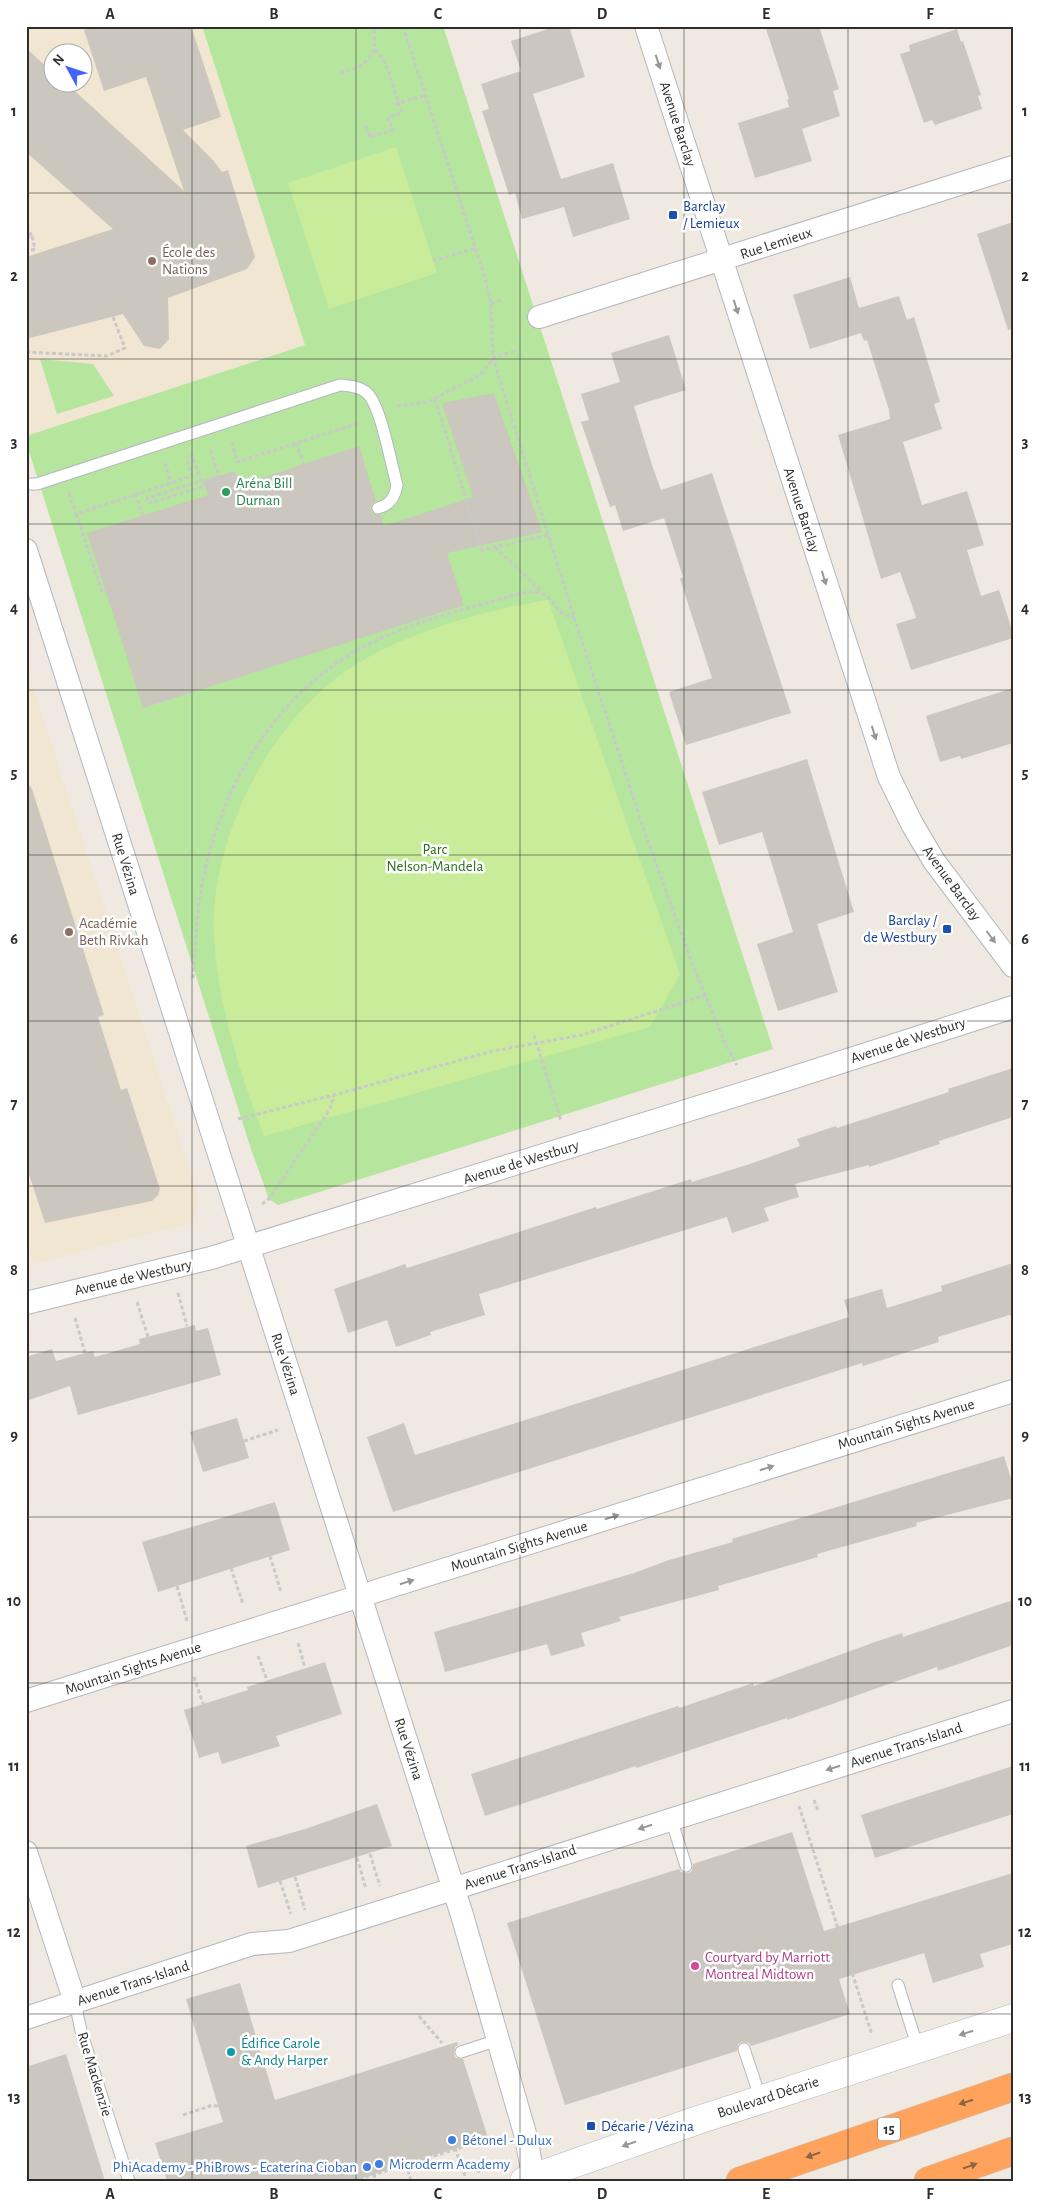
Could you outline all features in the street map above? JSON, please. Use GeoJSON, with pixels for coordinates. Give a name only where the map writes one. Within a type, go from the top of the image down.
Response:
{"type":"FeatureCollection","features":[{"type":"Feature","properties":{"kind":"highway","name":"15"},"geometry":{"type":"LineString","coordinates":[[740,2181],[1013,2087]]}},
{"type":"Feature","properties":{"kind":"highway"},"geometry":{"type":"LineString","coordinates":[[928,2181],[1013,2151]]}},
{"type":"Feature","properties":{"kind":"main road","name":"Boulevard Décarie"},"geometry":{"type":"LineString","coordinates":[[530,2180],[761,2100],[1013,2018]]}},
{"type":"Feature","properties":{"kind":"street","name":"Avenue Barclay"},"geometry":{"type":"LineString","coordinates":[[646,26],[889,777],[912,824],[934,861],[1013,966]]}},
{"type":"Feature","properties":{"kind":"street","name":"Rue Lemieux"},"geometry":{"type":"LineString","coordinates":[[539,317],[721,261],[1013,167]]}},
{"type":"Feature","properties":{"kind":"street","name":"Rue Vézina"},"geometry":{"type":"LineString","coordinates":[[26,550],[454,1888],[526,2137],[530,2180]]}},
{"type":"Feature","properties":{"kind":"street","name":"Avenue de Westbury"},"geometry":{"type":"LineString","coordinates":[[26,1303],[194,1262],[249,1246],[776,1083],[1013,1007]]}},
{"type":"Feature","properties":{"kind":"street","name":"Mountain Sights Avenue"},"geometry":{"type":"LineString","coordinates":[[26,1702],[1013,1391]]}},
{"type":"Feature","properties":{"kind":"street","name":"Avenue Trans-Island"},"geometry":{"type":"LineString","coordinates":[[26,2018],[238,1948],[252,1944],[289,1940],[1013,1711]]}},
{"type":"Feature","properties":{"kind":"street","name":"Rue Mackenzie"},"geometry":{"type":"LineString","coordinates":[[26,1852],[75,2002]]}},
{"type":"Feature","properties":{"kind":"lane"},"geometry":{"type":"LineString","coordinates":[[26,484],[37,484],[340,385],[354,386],[365,391],[370,396],[377,410],[396,485],[396,492],[389,503],[378,508]]}},
{"type":"Feature","properties":{"kind":"lane"},"geometry":{"type":"LineString","coordinates":[[671,1819],[686,1866]]}},
{"type":"Feature","properties":{"kind":"lane"},"geometry":{"type":"LineString","coordinates":[[898,1985],[918,2048]]}},
{"type":"Feature","properties":{"kind":"lane","name":"Rue Mackenzie"},"geometry":{"type":"LineString","coordinates":[[75,2002],[81,2031],[129,2181]]}},
{"type":"Feature","properties":{"kind":"lane"},"geometry":{"type":"LineString","coordinates":[[461,2052],[498,2040]]}},
{"type":"Feature","properties":{"kind":"lane"},"geometry":{"type":"LineString","coordinates":[[744,2049],[761,2100]]}},
{"type":"Feature","properties":{"kind":"path"},"geometry":{"type":"LineString","coordinates":[[366,126],[370,137],[393,130],[388,117],[402,114],[386,64],[375,48],[374,26]]}},
{"type":"Feature","properties":{"kind":"path"},"geometry":{"type":"LineString","coordinates":[[403,26],[486,281],[491,304],[493,358],[574,617],[646,836],[706,995],[726,1045],[737,1065]]}},
{"type":"Feature","properties":{"kind":"path"},"geometry":{"type":"LineString","coordinates":[[340,74],[362,67],[375,48]]}},
{"type":"Feature","properties":{"kind":"path"},"geometry":{"type":"LineString","coordinates":[[397,103],[426,95]]}},
{"type":"Feature","properties":{"kind":"path"},"geometry":{"type":"LineString","coordinates":[[26,227],[32,236],[35,249],[26,252]]}},
{"type":"Feature","properties":{"kind":"path"},"geometry":{"type":"LineString","coordinates":[[26,237],[32,236]]}},
{"type":"Feature","properties":{"kind":"path"},"geometry":{"type":"LineString","coordinates":[[433,261],[475,248]]}},
{"type":"Feature","properties":{"kind":"path"},"geometry":{"type":"LineString","coordinates":[[491,304],[501,300]]}},
{"type":"Feature","properties":{"kind":"path"},"geometry":{"type":"LineString","coordinates":[[26,352],[106,356],[125,348],[113,317]]}},
{"type":"Feature","properties":{"kind":"path"},"geometry":{"type":"LineString","coordinates":[[390,407],[428,402],[435,399],[478,376],[485,370],[493,358],[517,350]]}},
{"type":"Feature","properties":{"kind":"path"},"geometry":{"type":"LineString","coordinates":[[435,399],[482,550],[549,535]]}},
{"type":"Feature","properties":{"kind":"path"},"geometry":{"type":"LineString","coordinates":[[224,443],[232,441],[237,462],[367,421]]}},
{"type":"Feature","properties":{"kind":"path"},"geometry":{"type":"LineString","coordinates":[[296,443],[304,464]]}},
{"type":"Feature","properties":{"kind":"path"},"geometry":{"type":"LineString","coordinates":[[76,514],[192,476],[185,455],[217,445]]}},
{"type":"Feature","properties":{"kind":"path"},"geometry":{"type":"LineString","coordinates":[[191,453],[201,481],[147,498],[150,504],[205,486],[204,481],[219,476],[212,454]]}},
{"type":"Feature","properties":{"kind":"path"},"geometry":{"type":"LineString","coordinates":[[458,476],[465,473]]}},
{"type":"Feature","properties":{"kind":"path"},"geometry":{"type":"LineString","coordinates":[[60,493],[68,491],[102,592],[106,591]]}},
{"type":"Feature","properties":{"kind":"path"},"geometry":{"type":"LineString","coordinates":[[135,494],[143,515]]}},
{"type":"Feature","properties":{"kind":"path"},"geometry":{"type":"LineString","coordinates":[[495,547],[565,615],[574,617]]}},
{"type":"Feature","properties":{"kind":"path"},"geometry":{"type":"LineString","coordinates":[[193,978],[199,902],[213,842],[240,774],[267,730],[281,712],[336,664],[377,640],[518,594],[533,590],[542,592]]}},
{"type":"Feature","properties":{"kind":"path"},"geometry":{"type":"LineString","coordinates":[[238,1119],[334,1095],[493,1051],[582,1035],[706,995]]}},
{"type":"Feature","properties":{"kind":"path"},"geometry":{"type":"LineString","coordinates":[[534,1035],[535,1043],[562,1121]]}},
{"type":"Feature","properties":{"kind":"path"},"geometry":{"type":"LineString","coordinates":[[261,1205],[269,1199],[330,1109],[334,1095]]}},
{"type":"Feature","properties":{"kind":"path"},"geometry":{"type":"LineString","coordinates":[[178,1292],[187,1326]]}},
{"type":"Feature","properties":{"kind":"path"},"geometry":{"type":"LineString","coordinates":[[137,1301],[148,1337]]}},
{"type":"Feature","properties":{"kind":"path"},"geometry":{"type":"LineString","coordinates":[[75,1317],[85,1353]]}},
{"type":"Feature","properties":{"kind":"path"},"geometry":{"type":"LineString","coordinates":[[244,1441],[278,1430]]}},
{"type":"Feature","properties":{"kind":"path"},"geometry":{"type":"LineString","coordinates":[[270,1556],[282,1592]]}},
{"type":"Feature","properties":{"kind":"path"},"geometry":{"type":"LineString","coordinates":[[231,1568],[243,1604]]}},
{"type":"Feature","properties":{"kind":"path"},"geometry":{"type":"LineString","coordinates":[[177,1586],[187,1621]]}},
{"type":"Feature","properties":{"kind":"path"},"geometry":{"type":"LineString","coordinates":[[298,1643],[305,1668]]}},
{"type":"Feature","properties":{"kind":"path"},"geometry":{"type":"LineString","coordinates":[[258,1656],[267,1680]]}},
{"type":"Feature","properties":{"kind":"path"},"geometry":{"type":"LineString","coordinates":[[194,1677],[203,1704]]}},
{"type":"Feature","properties":{"kind":"path"},"geometry":{"type":"LineString","coordinates":[[814,1799],[818,1812]]}},
{"type":"Feature","properties":{"kind":"path"},"geometry":{"type":"LineString","coordinates":[[799,1804],[871,2031]]}},
{"type":"Feature","properties":{"kind":"path"},"geometry":{"type":"LineString","coordinates":[[370,1854],[381,1888]]}},
{"type":"Feature","properties":{"kind":"path"},"geometry":{"type":"LineString","coordinates":[[356,1858],[367,1891]]}},
{"type":"Feature","properties":{"kind":"path"},"geometry":{"type":"LineString","coordinates":[[295,1877],[305,1911]]}},
{"type":"Feature","properties":{"kind":"path"},"geometry":{"type":"LineString","coordinates":[[280,1881],[291,1915]]}},
{"type":"Feature","properties":{"kind":"path"},"geometry":{"type":"LineString","coordinates":[[419,2016],[443,2046]]}},
{"type":"Feature","properties":{"kind":"path"},"geometry":{"type":"LineString","coordinates":[[183,2115],[213,2105],[219,2108]]}},
{"type":"Feature","properties":{"kind":"path"},"geometry":{"type":"LineString","coordinates":[[353,2181],[495,2137]]}},
{"type":"Feature","properties":{"kind":"path"},"geometry":{"type":"LineString","coordinates":[[456,2148],[465,2176]]}},
{"type":"Feature","properties":{"kind":"path"},"geometry":{"type":"LineString","coordinates":[[459,2159],[480,2172]]}},
{"type":"Feature","properties":{"kind":"path"},"geometry":{"type":"LineString","coordinates":[[406,2164],[411,2181]]}},
{"type":"Feature","properties":{"kind":"path"},"geometry":{"type":"LineString","coordinates":[[374,2174],[376,2181]]}},
{"type":"Feature","properties":{"kind":"shaded area","name":"École des Nations"},"geometry":{"type":"Polygon","coordinates":[[[26,26],[202,26],[305,345],[26,436],[26,26]]]}},
{"type":"Feature","properties":{"kind":"shaded area","name":"Académie Beth Rivkah"},"geometry":{"type":"Polygon","coordinates":[[[26,666],[199,1199],[192,1223],[33,1264],[26,1243],[26,666]]]}},
{"type":"Feature","properties":{"kind":"green space","name":"Parc Nelson-Mandela"},"geometry":{"type":"Polygon","coordinates":[[[202,26],[443,26],[773,1049],[278,1205],[269,1199],[251,1149],[26,442],[26,436],[305,345],[202,26]]]}},
{"type":"Feature","properties":{"kind":"green space"},"geometry":{"type":"Polygon","coordinates":[[[396,147],[437,273],[329,309],[288,183],[396,147]]]}},
{"type":"Feature","properties":{"kind":"green space"},"geometry":{"type":"Polygon","coordinates":[[[40,359],[93,364],[114,396],[57,414],[40,359]]]}},
{"type":"Feature","properties":{"kind":"green space"},"geometry":{"type":"Polygon","coordinates":[[[548,600],[680,974],[650,1027],[264,1136],[239,1064],[225,1014],[216,964],[214,939],[215,902],[221,863],[233,825],[249,788],[270,752],[293,720],[320,692],[349,669],[394,644],[419,634],[471,617],[548,600]]]}},
{"type":"Feature","properties":{"kind":"building"},"geometry":{"type":"Polygon","coordinates":[[[96,26],[191,26],[221,117],[183,130],[213,160],[222,172],[228,170],[255,257],[247,269],[168,298],[169,339],[160,349],[144,346],[123,314],[26,339],[26,257],[113,229],[26,152],[26,48],[42,63],[42,92],[76,92],[184,191],[146,77],[104,91],[92,54],[92,42],[88,42],[84,30],[96,26]]]}},
{"type":"Feature","properties":{"kind":"building"},"geometry":{"type":"Polygon","coordinates":[[[557,26],[569,26],[585,77],[533,94],[561,179],[613,163],[630,219],[573,237],[564,207],[522,219],[515,193],[509,195],[482,111],[489,109],[481,84],[521,71],[511,41],[557,26]]]}},
{"type":"Feature","properties":{"kind":"building"},"geometry":{"type":"Polygon","coordinates":[[[765,26],[819,26],[839,89],[833,91],[840,116],[802,129],[812,161],[755,178],[738,123],[789,107],[787,100],[789,99],[765,26]]]}},
{"type":"Feature","properties":{"kind":"building"},"geometry":{"type":"Polygon","coordinates":[[[957,29],[961,42],[963,41],[981,95],[978,96],[982,109],[935,125],[932,120],[924,123],[900,54],[910,51],[909,45],[957,29]]]}},
{"type":"Feature","properties":{"kind":"building"},"geometry":{"type":"Polygon","coordinates":[[[1013,222],[1013,329],[1008,330],[977,234],[1013,222]]]}},
{"type":"Feature","properties":{"kind":"building"},"geometry":{"type":"Polygon","coordinates":[[[850,277],[859,308],[899,296],[907,320],[914,317],[940,402],[934,404],[942,429],[903,442],[922,505],[967,491],[984,545],[967,550],[981,596],[999,590],[1013,633],[1013,638],[911,670],[896,624],[916,618],[915,614],[900,572],[881,579],[838,435],[890,419],[889,410],[867,340],[864,341],[861,333],[810,349],[793,295],[850,277]]]}},
{"type":"Feature","properties":{"kind":"building"},"geometry":{"type":"Polygon","coordinates":[[[669,335],[686,390],[634,406],[652,465],[661,490],[712,473],[791,713],[686,745],[669,692],[712,678],[680,579],[683,577],[664,518],[623,531],[615,505],[610,507],[581,422],[589,420],[581,394],[620,382],[611,353],[669,335]]]}},
{"type":"Feature","properties":{"kind":"building"},"geometry":{"type":"Polygon","coordinates":[[[494,393],[542,532],[447,553],[464,605],[143,708],[87,533],[208,495],[203,481],[235,471],[240,485],[359,446],[376,501],[372,503],[371,510],[373,514],[381,515],[384,526],[473,497],[442,403],[494,393]]]}},
{"type":"Feature","properties":{"kind":"building"},"geometry":{"type":"Polygon","coordinates":[[[1013,688],[1013,743],[961,759],[960,756],[940,762],[926,716],[1013,688]]]}},
{"type":"Feature","properties":{"kind":"building"},"geometry":{"type":"Polygon","coordinates":[[[807,759],[854,912],[817,924],[838,992],[778,1011],[757,944],[793,932],[762,832],[719,845],[702,792],[807,759]]]}},
{"type":"Feature","properties":{"kind":"building"},"geometry":{"type":"Polygon","coordinates":[[[31,786],[104,1015],[98,1017],[121,1090],[127,1088],[160,1189],[158,1195],[152,1201],[45,1223],[26,1165],[26,787],[31,786]]]}},
{"type":"Feature","properties":{"kind":"building"},"geometry":{"type":"Polygon","coordinates":[[[1013,1068],[1013,1117],[939,1141],[940,1144],[869,1167],[869,1165],[795,1184],[799,1197],[764,1208],[769,1221],[732,1233],[727,1217],[479,1294],[485,1315],[430,1332],[431,1335],[396,1347],[387,1320],[348,1333],[334,1289],[405,1264],[407,1268],[596,1207],[597,1209],[691,1179],[692,1182],[750,1164],[800,1146],[797,1139],[949,1092],[948,1089],[1013,1068]]]}},
{"type":"Feature","properties":{"kind":"building"},"geometry":{"type":"Polygon","coordinates":[[[1013,1263],[1013,1314],[938,1337],[939,1342],[863,1366],[862,1363],[393,1512],[367,1437],[404,1423],[415,1455],[849,1317],[844,1300],[882,1289],[887,1308],[942,1291],[941,1286],[1013,1263]]]}},
{"type":"Feature","properties":{"kind":"building"},"geometry":{"type":"Polygon","coordinates":[[[195,1325],[196,1331],[208,1328],[221,1375],[78,1415],[70,1386],[26,1401],[26,1357],[52,1349],[56,1361],[93,1351],[95,1357],[140,1344],[139,1339],[195,1325]]]}},
{"type":"Feature","properties":{"kind":"building"},"geometry":{"type":"Polygon","coordinates":[[[237,1418],[249,1458],[203,1472],[190,1432],[237,1418]]]}},
{"type":"Feature","properties":{"kind":"building"},"geometry":{"type":"Polygon","coordinates":[[[1004,1456],[1013,1485],[1013,1498],[916,1523],[917,1526],[817,1554],[818,1557],[718,1586],[719,1590],[619,1617],[621,1621],[581,1633],[585,1646],[551,1656],[547,1644],[445,1672],[434,1632],[634,1573],[669,1560],[733,1542],[732,1539],[1004,1456]]]}},
{"type":"Feature","properties":{"kind":"building"},"geometry":{"type":"Polygon","coordinates":[[[275,1502],[290,1550],[158,1592],[142,1542],[275,1502]]]}},
{"type":"Feature","properties":{"kind":"building"},"geometry":{"type":"Polygon","coordinates":[[[1013,1600],[1013,1645],[938,1671],[937,1667],[787,1720],[787,1718],[485,1816],[471,1774],[678,1706],[679,1708],[753,1683],[754,1686],[902,1633],[903,1637],[1013,1600]]]}},
{"type":"Feature","properties":{"kind":"building"},"geometry":{"type":"Polygon","coordinates":[[[325,1662],[342,1714],[276,1736],[280,1746],[222,1764],[218,1752],[199,1758],[184,1710],[248,1690],[247,1687],[325,1662]]]}},
{"type":"Feature","properties":{"kind":"building"},"geometry":{"type":"Polygon","coordinates":[[[1013,1766],[1013,1814],[875,1858],[861,1815],[1013,1766]]]}},
{"type":"Feature","properties":{"kind":"building"},"geometry":{"type":"Polygon","coordinates":[[[377,1804],[392,1846],[258,1888],[246,1846],[305,1829],[377,1804]]]}},
{"type":"Feature","properties":{"kind":"building"},"geometry":{"type":"Polygon","coordinates":[[[792,1832],[824,1931],[1013,1873],[1013,1944],[980,1954],[984,1967],[933,1983],[924,1953],[839,1979],[850,2014],[751,2046],[749,2043],[742,2042],[738,2044],[737,2051],[565,2105],[507,1923],[679,1869],[681,1872],[688,1873],[692,1871],[693,1864],[792,1832]]]}},
{"type":"Feature","properties":{"kind":"building"},"geometry":{"type":"Polygon","coordinates":[[[240,1983],[275,2100],[457,2042],[458,2045],[455,2047],[454,2054],[456,2058],[463,2059],[488,2138],[353,2181],[167,2181],[155,2143],[223,2122],[186,1999],[240,1983]]]}},
{"type":"Feature","properties":{"kind":"building"},"geometry":{"type":"Polygon","coordinates":[[[66,2054],[105,2181],[26,2181],[26,2067],[66,2054]]]}},
{"type":"Feature","properties":{"kind":"place","name":"Barclay / Lemieux"},"geometry":{"type":"Point","coordinates":[673,215]}},
{"type":"Feature","properties":{"kind":"place","name":"École des Nations"},"geometry":{"type":"Point","coordinates":[152,261]}},
{"type":"Feature","properties":{"kind":"place","name":"Aréna Bill Durnan"},"geometry":{"type":"Point","coordinates":[226,492]}},
{"type":"Feature","properties":{"kind":"place","name":"Barclay / de Westbury"},"geometry":{"type":"Point","coordinates":[947,929]}},
{"type":"Feature","properties":{"kind":"place","name":"Académie Beth Rivkah"},"geometry":{"type":"Point","coordinates":[69,932]}},
{"type":"Feature","properties":{"kind":"place","name":"Courtyard by Marriott Montreal Midtown"},"geometry":{"type":"Point","coordinates":[695,1966]}},
{"type":"Feature","properties":{"kind":"place","name":"Édifice Carole & Andy Harper"},"geometry":{"type":"Point","coordinates":[231,2052]}},
{"type":"Feature","properties":{"kind":"place","name":"Décarie / Vézina"},"geometry":{"type":"Point","coordinates":[591,2126]}},
{"type":"Feature","properties":{"kind":"place","name":"Bétonel - Dulux"},"geometry":{"type":"Point","coordinates":[452,2140]}},
{"type":"Feature","properties":{"kind":"place","name":"Microderm Academy"},"geometry":{"type":"Point","coordinates":[379,2164]}},
{"type":"Feature","properties":{"kind":"place","name":"PhiAcademy - PhiBrows - Ecaterina Cioban"},"geometry":{"type":"Point","coordinates":[367,2167]}}]}
